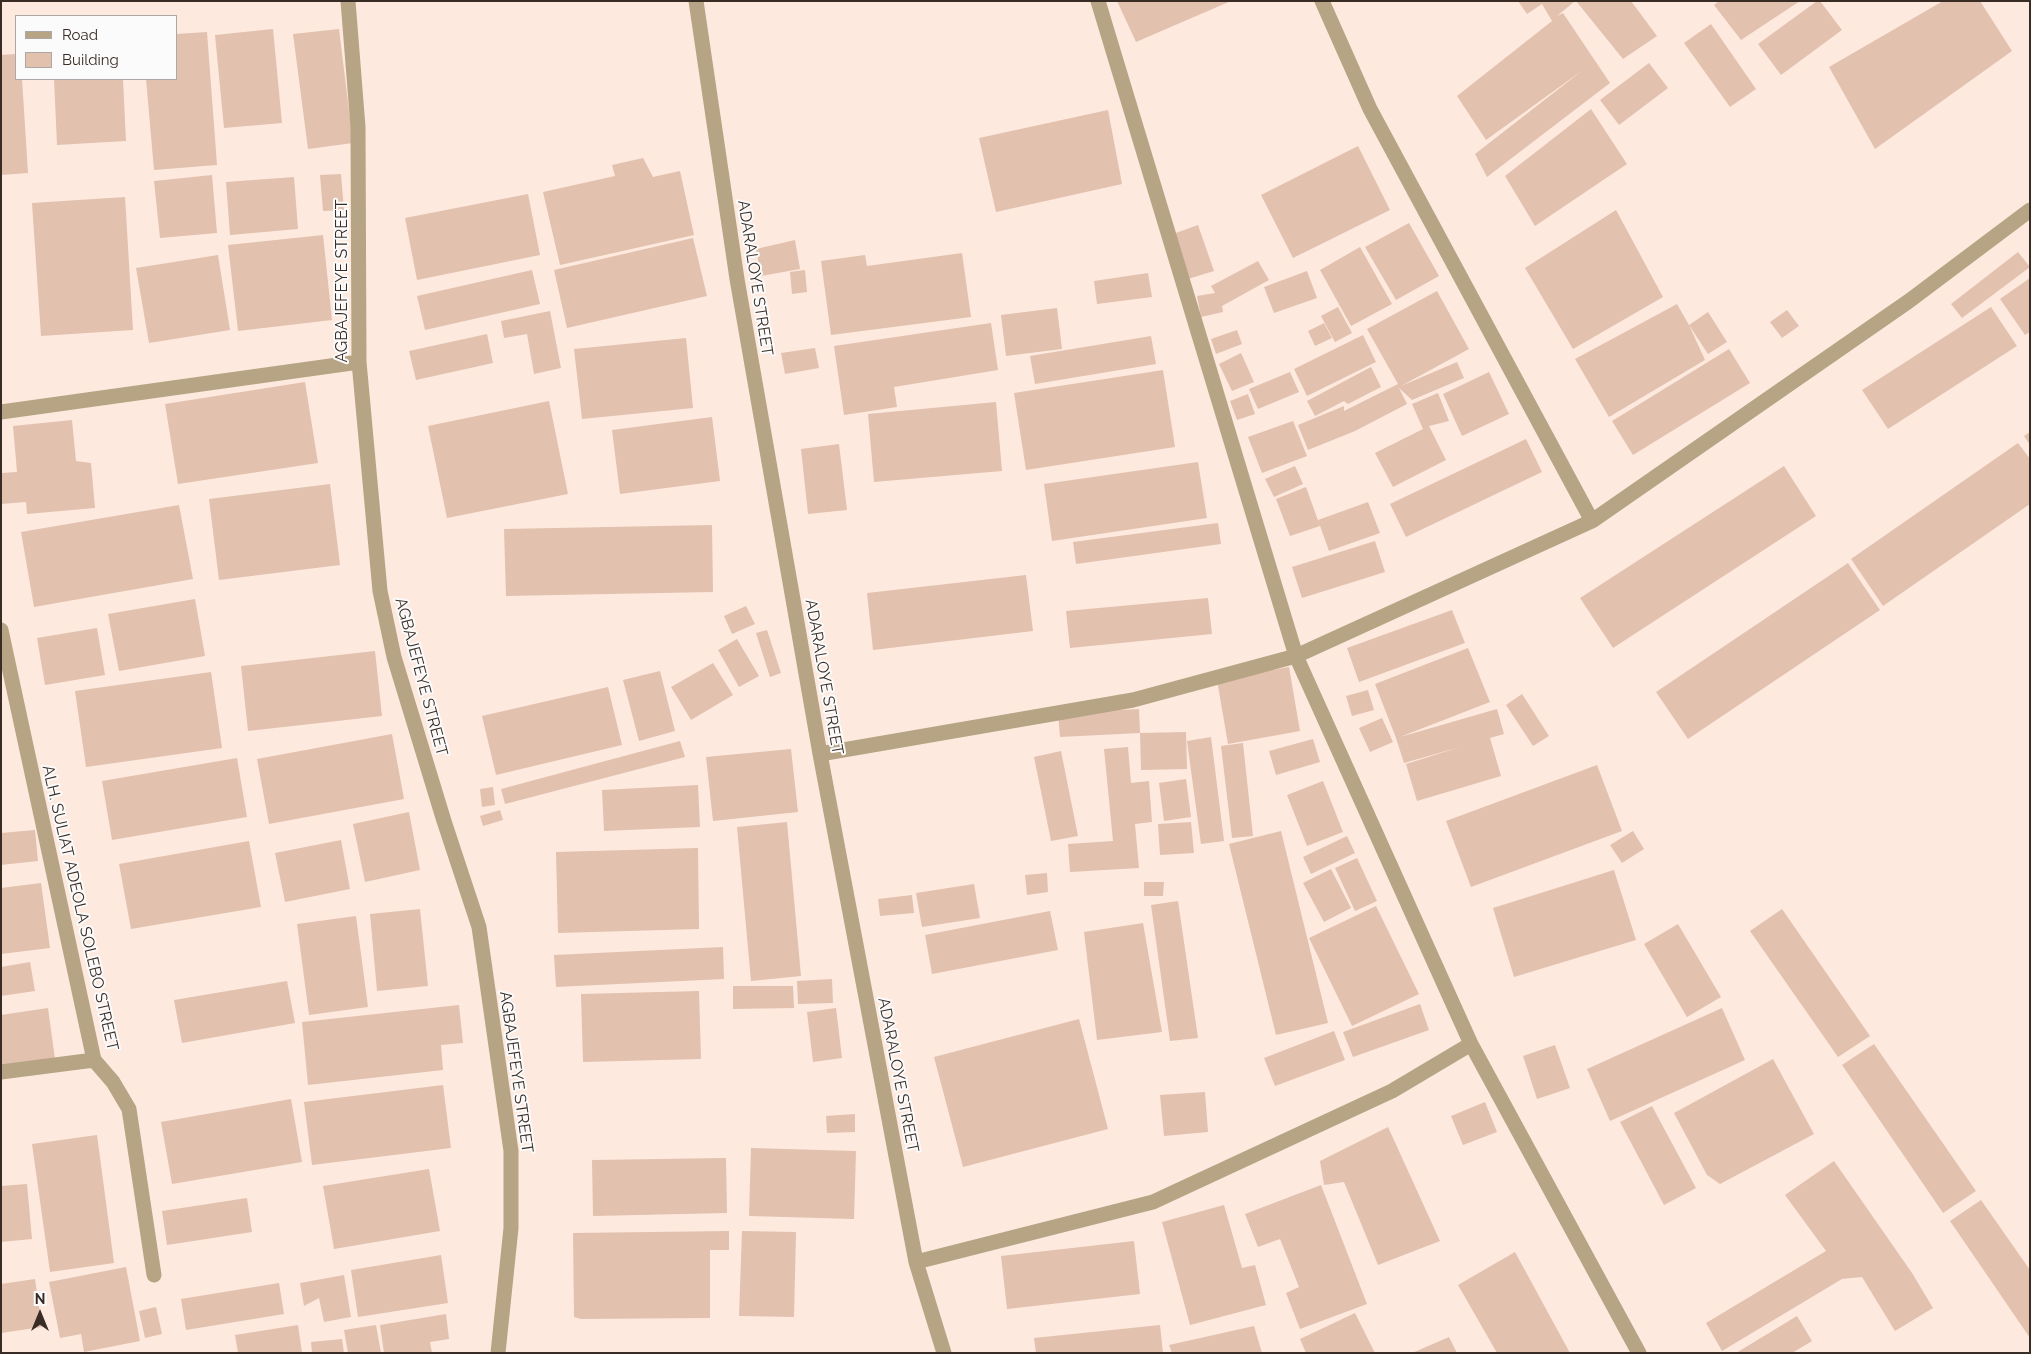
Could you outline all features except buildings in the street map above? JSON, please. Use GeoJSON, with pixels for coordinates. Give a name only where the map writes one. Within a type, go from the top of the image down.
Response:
{"type":"FeatureCollection","features":[{"type":"Feature","properties":{"kind":"street","name":"AGBAJEFEYE STREET"},"geometry":{"type":"LineString","coordinates":[[348,1],[358,127],[359,362],[380,591],[394,657],[478,927],[511,1152],[511,1228],[498,1353]]}},
{"type":"Feature","properties":{"kind":"street","name":"ADARALOYE STREET"},"geometry":{"type":"LineString","coordinates":[[696,1],[737,279],[820,754],[916,1262],[944,1353]]}},
{"type":"Feature","properties":{"kind":"street"},"geometry":{"type":"LineString","coordinates":[[1098,1],[1296,656],[1471,1044],[1639,1353]]}},
{"type":"Feature","properties":{"kind":"street"},"geometry":{"type":"LineString","coordinates":[[1322,1],[1370,109],[1592,521]]}},
{"type":"Feature","properties":{"kind":"street"},"geometry":{"type":"LineString","coordinates":[[820,754],[1133,700],[1296,656],[1592,521],[1909,301],[2030,210]]}},
{"type":"Feature","properties":{"kind":"street"},"geometry":{"type":"LineString","coordinates":[[1,412],[359,362]]}},
{"type":"Feature","properties":{"kind":"street","name":"ALH. SULIAT ADEOLA SOLEBO STREET"},"geometry":{"type":"LineString","coordinates":[[1,630],[94,1060],[113,1082],[129,1109],[154,1275]]}},
{"type":"Feature","properties":{"kind":"street"},"geometry":{"type":"LineString","coordinates":[[916,1262],[1153,1202],[1392,1091],[1471,1044]]}},
{"type":"Feature","properties":{"kind":"street"},"geometry":{"type":"LineString","coordinates":[[1,1072],[94,1060]]}}]}
